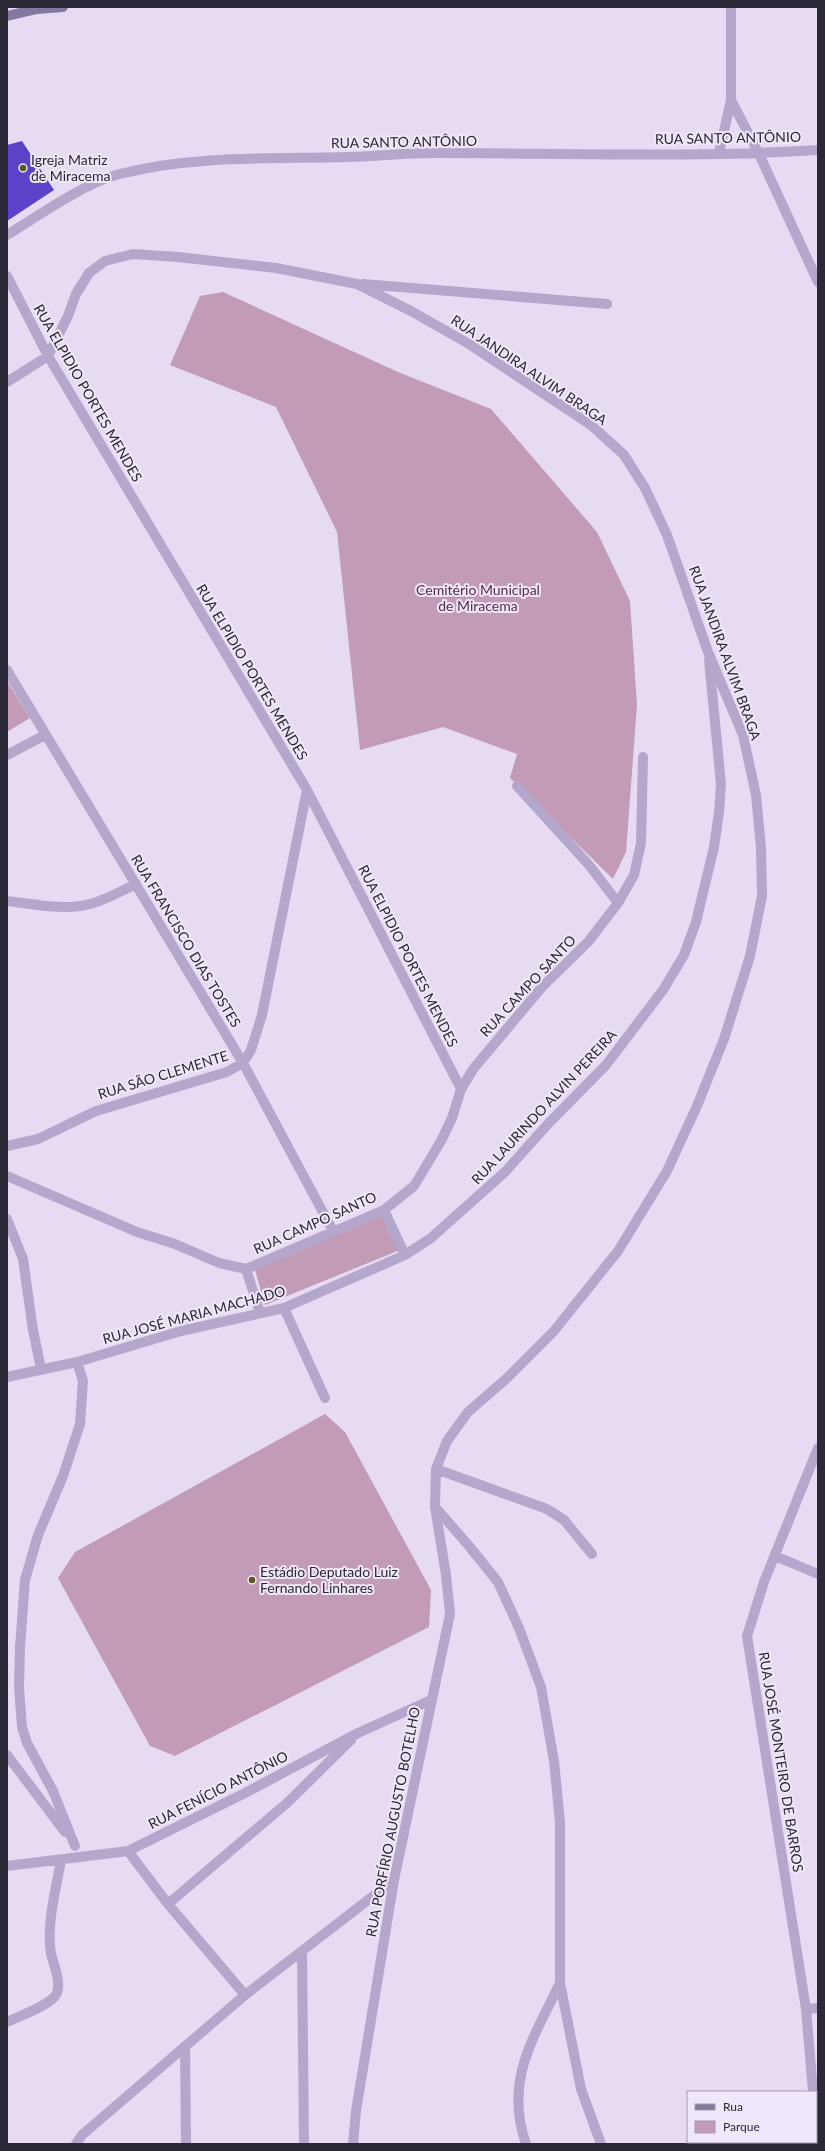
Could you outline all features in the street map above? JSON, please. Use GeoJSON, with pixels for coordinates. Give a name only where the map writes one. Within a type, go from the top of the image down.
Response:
{"type":"FeatureCollection","features":[{"type":"Feature","properties":{"kind":"street"},"geometry":{"type":"LineString","coordinates":[[7,16],[37,9],[63,7]]}},
{"type":"Feature","properties":{"kind":"street"},"geometry":{"type":"LineString","coordinates":[[720,153],[731,100],[731,7]]}},
{"type":"Feature","properties":{"kind":"street"},"geometry":{"type":"LineString","coordinates":[[731,100],[760,154],[818,282]]}},
{"type":"Feature","properties":{"kind":"street","name":"RUA SANTO ANTÔNIO"},"geometry":{"type":"LineString","coordinates":[[7,235],[89,187],[118,174],[155,167],[238,159],[434,153],[550,155],[760,154],[818,150]]}},
{"type":"Feature","properties":{"kind":"street","name":"RUA JANDIRA ALVIM BRAGA"},"geometry":{"type":"LineString","coordinates":[[48,356],[68,316],[76,294],[89,272],[105,261],[133,254],[178,257],[276,268],[357,284],[411,311],[469,344],[592,425],[624,455],[645,488],[667,535],[708,652],[743,735],[756,796],[761,848],[762,896],[750,956],[724,1040],[697,1106],[667,1171],[618,1251],[554,1331],[506,1379],[468,1412],[447,1441],[436,1469],[435,1507]]}},
{"type":"Feature","properties":{"kind":"street","name":"RUA ELPIDIO PORTES MENDES"},"geometry":{"type":"LineString","coordinates":[[7,276],[48,356],[306,790],[461,1089]]}},
{"type":"Feature","properties":{"kind":"street"},"geometry":{"type":"LineString","coordinates":[[357,284],[606,304]]}},
{"type":"Feature","properties":{"kind":"street"},"geometry":{"type":"LineString","coordinates":[[7,382],[48,356]]}},
{"type":"Feature","properties":{"kind":"street","name":"RUA LAURINDO ALVIN PEREIRA"},"geometry":{"type":"LineString","coordinates":[[404,1254],[436,1233],[500,1177],[606,1065],[663,990],[684,955],[696,922],[714,847],[719,812],[721,784],[708,652]]}},
{"type":"Feature","properties":{"kind":"street","name":"RUA FRANCISCO DIAS TOSTES"},"geometry":{"type":"LineString","coordinates":[[7,670],[243,1064],[333,1231]]}},
{"type":"Feature","properties":{"kind":"street"},"geometry":{"type":"LineString","coordinates":[[7,755],[45,735]]}},
{"type":"Feature","properties":{"kind":"street","name":"RUA CAMPO SANTO"},"geometry":{"type":"LineString","coordinates":[[246,1269],[384,1210],[414,1186],[428,1164],[452,1118],[461,1089],[490,1047],[542,987],[588,942],[618,903],[634,875],[641,843],[643,757]]}},
{"type":"Feature","properties":{"kind":"street"},"geometry":{"type":"LineString","coordinates":[[517,786],[589,865],[618,903]]}},
{"type":"Feature","properties":{"kind":"street","name":"RUA SÃO CLEMENTE"},"geometry":{"type":"LineString","coordinates":[[7,1146],[38,1139],[96,1111],[221,1074],[243,1064],[251,1050],[262,1015],[306,790]]}},
{"type":"Feature","properties":{"kind":"street"},"geometry":{"type":"LineString","coordinates":[[7,901],[64,907],[89,904],[108,898],[136,884]]}},
{"type":"Feature","properties":{"kind":"street"},"geometry":{"type":"LineString","coordinates":[[7,1176],[137,1232],[175,1244],[219,1263],[246,1269],[260,1313]]}},
{"type":"Feature","properties":{"kind":"street"},"geometry":{"type":"LineString","coordinates":[[384,1210],[404,1254]]}},
{"type":"Feature","properties":{"kind":"street"},"geometry":{"type":"LineString","coordinates":[[7,1219],[10,1236],[23,1258],[33,1330],[41,1369]]}},
{"type":"Feature","properties":{"kind":"street","name":"RUA JOSÉ MARIA MACHADO"},"geometry":{"type":"LineString","coordinates":[[7,1377],[77,1362],[181,1331],[284,1308],[404,1254]]}},
{"type":"Feature","properties":{"kind":"street"},"geometry":{"type":"LineString","coordinates":[[284,1308],[324,1398]]}},
{"type":"Feature","properties":{"kind":"street"},"geometry":{"type":"LineString","coordinates":[[75,1846],[53,1791],[27,1743],[22,1727],[19,1687],[20,1647],[25,1580],[38,1535],[62,1476],[80,1424],[83,1381],[77,1362]]}},
{"type":"Feature","properties":{"kind":"street","name":"RUA JOSÉ MONTEIRO DE BARROS"},"geometry":{"type":"LineString","coordinates":[[813,2091],[806,2009],[747,1636],[775,1556],[818,1448]]}},
{"type":"Feature","properties":{"kind":"street"},"geometry":{"type":"LineString","coordinates":[[436,1469],[547,1509],[564,1520],[592,1554]]}},
{"type":"Feature","properties":{"kind":"street"},"geometry":{"type":"LineString","coordinates":[[435,1507],[470,1546],[498,1582],[519,1628],[541,1687],[554,1761],[560,1822],[560,1983],[581,2089],[601,2144]]}},
{"type":"Feature","properties":{"kind":"street","name":"RUA PORFÍRIO AUGUSTO BOTELHO"},"geometry":{"type":"LineString","coordinates":[[353,2144],[356,2110],[394,1880],[431,1700],[442,1658],[450,1614],[446,1575],[435,1507]]}},
{"type":"Feature","properties":{"kind":"street"},"geometry":{"type":"LineString","coordinates":[[775,1556],[818,1574]]}},
{"type":"Feature","properties":{"kind":"street","name":"RUA FENÍCIO ANTÔNIO"},"geometry":{"type":"LineString","coordinates":[[7,1866],[128,1851],[245,1793],[358,1733],[431,1700]]}},
{"type":"Feature","properties":{"kind":"street"},"geometry":{"type":"LineString","coordinates":[[168,1904],[287,1803],[358,1733]]}},
{"type":"Feature","properties":{"kind":"street"},"geometry":{"type":"LineString","coordinates":[[7,1755],[83,1857]]}},
{"type":"Feature","properties":{"kind":"street"},"geometry":{"type":"LineString","coordinates":[[128,1851],[168,1904],[245,1995]]}},
{"type":"Feature","properties":{"kind":"street"},"geometry":{"type":"LineString","coordinates":[[7,2021],[45,2004],[56,1993],[58,1985],[51,1952],[50,1932],[61,1860]]}},
{"type":"Feature","properties":{"kind":"street"},"geometry":{"type":"LineString","coordinates":[[76,2144],[82,2135],[245,1995],[394,1880]]}},
{"type":"Feature","properties":{"kind":"street"},"geometry":{"type":"LineString","coordinates":[[302,1952],[304,2144]]}},
{"type":"Feature","properties":{"kind":"street"},"geometry":{"type":"LineString","coordinates":[[526,2144],[519,2124],[517,2104],[520,2074],[530,2045],[560,1983]]}},
{"type":"Feature","properties":{"kind":"street"},"geometry":{"type":"LineString","coordinates":[[806,2009],[818,2008]]}},
{"type":"Feature","properties":{"kind":"street"},"geometry":{"type":"LineString","coordinates":[[185,2046],[186,2144]]}},
{"type":"Feature","properties":{"kind":"street"},"geometry":{"type":"LineString","coordinates":[[817,2130],[818,2141]]}},
{"type":"Feature","properties":{"kind":"green space","name":"Cemitério Municipal de Miracema"},"geometry":{"type":"Polygon","coordinates":[[[223,292],[398,372],[491,409],[597,532],[630,601],[637,705],[626,852],[613,879],[510,778],[517,754],[443,727],[360,750],[337,532],[276,407],[170,365],[200,296],[223,292]]]}},
{"type":"Feature","properties":{"kind":"green space"},"geometry":{"type":"Polygon","coordinates":[[[7,681],[30,718],[7,732],[7,681]]]}},
{"type":"Feature","properties":{"kind":"green space"},"geometry":{"type":"Polygon","coordinates":[[[381,1214],[400,1250],[265,1305],[253,1263],[381,1214]]]}},
{"type":"Feature","properties":{"kind":"green space"},"geometry":{"type":"Polygon","coordinates":[[[325,1414],[345,1432],[431,1590],[429,1627],[175,1756],[150,1746],[58,1578],[75,1552],[325,1414]]]}},
{"type":"Feature","properties":{"kind":"building","name":"Igreja Matriz de Miracema"},"geometry":{"type":"Polygon","coordinates":[[[22,141],[54,190],[7,221],[7,145],[22,141]]]}},
{"type":"Feature","properties":{"kind":"place","name":"Igreja Matriz de Miracema"},"geometry":{"type":"Point","coordinates":[23,168]}},
{"type":"Feature","properties":{"kind":"place","name":"Estádio Deputado Luiz Fernando Linhares"},"geometry":{"type":"Point","coordinates":[252,1580]}}]}
